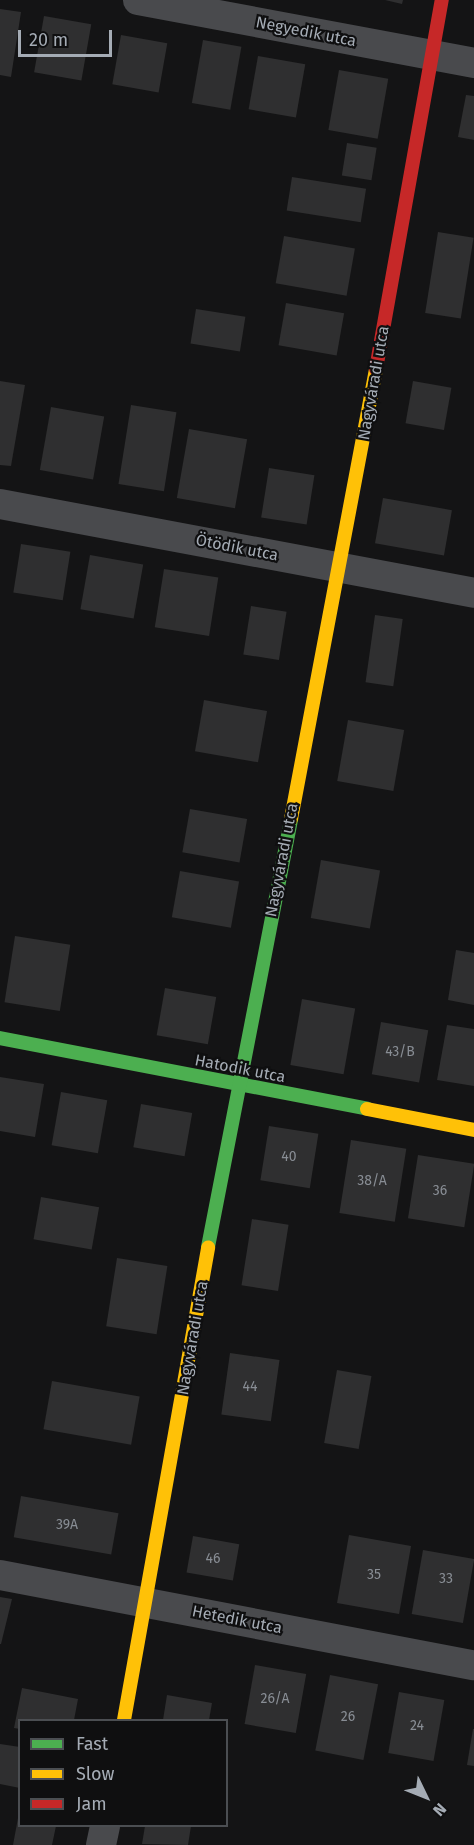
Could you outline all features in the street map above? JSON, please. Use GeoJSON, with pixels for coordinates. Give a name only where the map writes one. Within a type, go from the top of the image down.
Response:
{"type":"FeatureCollection","features":[{"type":"Feature","properties":{"kind":"street","name":"Negyedik utca"},"geometry":{"type":"LineString","coordinates":[[138,0],[474,63]]}},
{"type":"Feature","properties":{"kind":"street","name":"Nagyváradi utca"},"geometry":{"type":"LineString","coordinates":[[124,1719],[237,1086],[341,568],[442,0]]}},
{"type":"Feature","properties":{"kind":"street","name":"Ötödik utca"},"geometry":{"type":"LineString","coordinates":[[0,504],[474,593]]}},
{"type":"Feature","properties":{"kind":"street","name":"Hatodik utca"},"geometry":{"type":"LineString","coordinates":[[0,1038],[237,1086],[474,1130]]}},
{"type":"Feature","properties":{"kind":"street","name":"Hetedik utca"},"geometry":{"type":"LineString","coordinates":[[0,1575],[474,1665]]}},
{"type":"Feature","properties":{"kind":"street"},"geometry":{"type":"LineString","coordinates":[[101,1845],[105,1827]]}},
{"type":"Feature","properties":{"kind":"building"},"geometry":{"type":"Polygon","coordinates":[[[385,0],[403,0],[402,4],[385,0]]]}},
{"type":"Feature","properties":{"kind":"building"},"geometry":{"type":"Polygon","coordinates":[[[0,9],[21,12],[11,77],[0,75],[0,9]]]}},
{"type":"Feature","properties":{"kind":"building"},"geometry":{"type":"Polygon","coordinates":[[[44,16],[91,24],[81,80],[34,72],[44,16]]]}},
{"type":"Feature","properties":{"kind":"building"},"geometry":{"type":"Polygon","coordinates":[[[121,35],[167,43],[159,92],[112,84],[121,35]]]}},
{"type":"Feature","properties":{"kind":"building"},"geometry":{"type":"Polygon","coordinates":[[[203,40],[241,47],[230,110],[192,103],[203,40]]]}},
{"type":"Feature","properties":{"kind":"building"},"geometry":{"type":"Polygon","coordinates":[[[258,56],[305,64],[296,118],[249,109],[258,56]]]}},
{"type":"Feature","properties":{"kind":"building"},"geometry":{"type":"Polygon","coordinates":[[[339,70],[388,79],[378,139],[328,130],[339,70]]]}},
{"type":"Feature","properties":{"kind":"building"},"geometry":{"type":"Polygon","coordinates":[[[466,95],[474,96],[474,140],[458,137],[466,95]]]}},
{"type":"Feature","properties":{"kind":"building"},"geometry":{"type":"Polygon","coordinates":[[[347,143],[377,148],[371,180],[342,176],[347,143]]]}},
{"type":"Feature","properties":{"kind":"building"},"geometry":{"type":"Polygon","coordinates":[[[292,177],[366,189],[361,222],[287,211],[292,177]]]}},
{"type":"Feature","properties":{"kind":"building"},"geometry":{"type":"Polygon","coordinates":[[[438,232],[474,238],[461,319],[425,313],[438,232]]]}},
{"type":"Feature","properties":{"kind":"building"},"geometry":{"type":"Polygon","coordinates":[[[284,236],[355,249],[347,296],[276,283],[284,236]]]}},
{"type":"Feature","properties":{"kind":"building"},"geometry":{"type":"Polygon","coordinates":[[[286,303],[344,313],[337,356],[279,345],[286,303]]]}},
{"type":"Feature","properties":{"kind":"building"},"geometry":{"type":"Polygon","coordinates":[[[196,309],[245,317],[240,351],[191,344],[196,309]]]}},
{"type":"Feature","properties":{"kind":"building"},"geometry":{"type":"Polygon","coordinates":[[[0,381],[25,385],[11,466],[0,465],[0,381]]]}},
{"type":"Feature","properties":{"kind":"building"},"geometry":{"type":"Polygon","coordinates":[[[413,381],[451,388],[444,430],[406,423],[413,381]]]}},
{"type":"Feature","properties":{"kind":"building"},"geometry":{"type":"Polygon","coordinates":[[[131,405],[176,412],[164,491],[118,484],[131,405]]]}},
{"type":"Feature","properties":{"kind":"building"},"geometry":{"type":"Polygon","coordinates":[[[51,407],[104,416],[93,479],[40,470],[51,407]]]}},
{"type":"Feature","properties":{"kind":"building"},"geometry":{"type":"Polygon","coordinates":[[[189,429],[247,439],[235,508],[177,498],[189,429]]]}},
{"type":"Feature","properties":{"kind":"building"},"geometry":{"type":"Polygon","coordinates":[[[269,468],[314,475],[307,525],[261,517],[269,468]]]}},
{"type":"Feature","properties":{"kind":"building"},"geometry":{"type":"Polygon","coordinates":[[[383,498],[452,510],[444,555],[375,543],[383,498]]]}},
{"type":"Feature","properties":{"kind":"building"},"geometry":{"type":"Polygon","coordinates":[[[21,544],[70,552],[63,600],[13,592],[21,544]]]}},
{"type":"Feature","properties":{"kind":"building"},"geometry":{"type":"Polygon","coordinates":[[[90,555],[143,564],[134,619],[80,609],[90,555]]]}},
{"type":"Feature","properties":{"kind":"building"},"geometry":{"type":"Polygon","coordinates":[[[164,569],[218,578],[209,636],[155,627],[164,569]]]}},
{"type":"Feature","properties":{"kind":"building"},"geometry":{"type":"Polygon","coordinates":[[[251,606],[287,612],[279,660],[243,654],[251,606]]]}},
{"type":"Feature","properties":{"kind":"building"},"geometry":{"type":"Polygon","coordinates":[[[375,615],[403,619],[393,686],[366,682],[375,615]]]}},
{"type":"Feature","properties":{"kind":"building"},"geometry":{"type":"Polygon","coordinates":[[[204,700],[267,711],[258,762],[195,751],[204,700]]]}},
{"type":"Feature","properties":{"kind":"building"},"geometry":{"type":"Polygon","coordinates":[[[348,720],[404,730],[393,791],[337,781],[348,720]]]}},
{"type":"Feature","properties":{"kind":"building"},"geometry":{"type":"Polygon","coordinates":[[[190,809],[247,819],[239,862],[182,852],[190,809]]]}},
{"type":"Feature","properties":{"kind":"building"},"geometry":{"type":"Polygon","coordinates":[[[321,860],[380,870],[370,929],[311,918],[321,860]]]}},
{"type":"Feature","properties":{"kind":"building"},"geometry":{"type":"Polygon","coordinates":[[[180,871],[239,881],[231,928],[172,917],[180,871]]]}},
{"type":"Feature","properties":{"kind":"building"},"geometry":{"type":"Polygon","coordinates":[[[15,936],[70,945],[60,1011],[5,1002],[15,936]]]}},
{"type":"Feature","properties":{"kind":"building"},"geometry":{"type":"Polygon","coordinates":[[[456,950],[474,953],[474,1005],[448,1000],[456,950]]]}},
{"type":"Feature","properties":{"kind":"building"},"geometry":{"type":"Polygon","coordinates":[[[165,988],[216,997],[208,1044],[157,1035],[165,988]]]}},
{"type":"Feature","properties":{"kind":"building"},"geometry":{"type":"Polygon","coordinates":[[[302,999],[355,1008],[344,1074],[290,1065],[302,999]]]}},
{"type":"Feature","properties":{"kind":"building"},"geometry":{"type":"Polygon","coordinates":[[[381,1022],[428,1030],[419,1083],[372,1074],[381,1022]]]}},
{"type":"Feature","properties":{"kind":"building"},"geometry":{"type":"Polygon","coordinates":[[[447,1025],[474,1029],[474,1086],[437,1080],[447,1025]]]}},
{"type":"Feature","properties":{"kind":"building"},"geometry":{"type":"Polygon","coordinates":[[[0,1077],[44,1084],[35,1137],[0,1131],[0,1077]]]}},
{"type":"Feature","properties":{"kind":"building"},"geometry":{"type":"Polygon","coordinates":[[[61,1092],[107,1100],[98,1153],[52,1145],[61,1092]]]}},
{"type":"Feature","properties":{"kind":"building"},"geometry":{"type":"Polygon","coordinates":[[[141,1104],[192,1113],[185,1156],[133,1147],[141,1104]]]}},
{"type":"Feature","properties":{"kind":"building"},"geometry":{"type":"Polygon","coordinates":[[[269,1126],[318,1134],[310,1188],[260,1180],[269,1126]]]}},
{"type":"Feature","properties":{"kind":"building"},"geometry":{"type":"Polygon","coordinates":[[[351,1140],[406,1149],[395,1222],[339,1213],[351,1140]]]}},
{"type":"Feature","properties":{"kind":"building"},"geometry":{"type":"Polygon","coordinates":[[[418,1155],[474,1164],[464,1227],[408,1218],[418,1155]]]}},
{"type":"Feature","properties":{"kind":"building"},"geometry":{"type":"Polygon","coordinates":[[[41,1197],[99,1207],[92,1250],[34,1239],[41,1197]]]}},
{"type":"Feature","properties":{"kind":"building"},"geometry":{"type":"Polygon","coordinates":[[[252,1219],[289,1225],[278,1291],[242,1285],[252,1219]]]}},
{"type":"Feature","properties":{"kind":"building"},"geometry":{"type":"Polygon","coordinates":[[[117,1258],[167,1266],[157,1334],[106,1326],[117,1258]]]}},
{"type":"Feature","properties":{"kind":"building"},"geometry":{"type":"Polygon","coordinates":[[[230,1353],[280,1360],[271,1421],[221,1414],[230,1353]]]}},
{"type":"Feature","properties":{"kind":"building"},"geometry":{"type":"Polygon","coordinates":[[[337,1370],[371,1376],[359,1449],[324,1443],[337,1370]]]}},
{"type":"Feature","properties":{"kind":"building"},"geometry":{"type":"Polygon","coordinates":[[[52,1381],[140,1396],[131,1445],[43,1429],[52,1381]]]}},
{"type":"Feature","properties":{"kind":"building"},"geometry":{"type":"Polygon","coordinates":[[[21,1496],[118,1513],[111,1555],[14,1537],[21,1496]]]}},
{"type":"Feature","properties":{"kind":"building"},"geometry":{"type":"Polygon","coordinates":[[[349,1535],[411,1546],[399,1614],[337,1603],[349,1535]]]}},
{"type":"Feature","properties":{"kind":"building"},"geometry":{"type":"Polygon","coordinates":[[[193,1536],[239,1544],[233,1581],[187,1572],[193,1536]]]}},
{"type":"Feature","properties":{"kind":"building"},"geometry":{"type":"Polygon","coordinates":[[[423,1550],[474,1559],[463,1623],[412,1614],[423,1550]]]}},
{"type":"Feature","properties":{"kind":"building"},"geometry":{"type":"Polygon","coordinates":[[[0,1597],[12,1599],[1,1644],[0,1644],[0,1597]]]}},
{"type":"Feature","properties":{"kind":"building"},"geometry":{"type":"Polygon","coordinates":[[[255,1665],[306,1674],[296,1733],[245,1724],[255,1665]]]}},
{"type":"Feature","properties":{"kind":"building"},"geometry":{"type":"Polygon","coordinates":[[[330,1675],[378,1684],[363,1760],[315,1751],[330,1675]]]}},
{"type":"Feature","properties":{"kind":"building"},"geometry":{"type":"Polygon","coordinates":[[[22,1688],[78,1699],[74,1719],[18,1719],[18,1729],[14,1728],[22,1688]]]}},
{"type":"Feature","properties":{"kind":"building"},"geometry":{"type":"Polygon","coordinates":[[[399,1692],[444,1700],[434,1761],[388,1753],[399,1692]]]}},
{"type":"Feature","properties":{"kind":"building"},"geometry":{"type":"Polygon","coordinates":[[[167,1695],[212,1703],[209,1719],[163,1719],[167,1695]]]}},
{"type":"Feature","properties":{"kind":"building"},"geometry":{"type":"Polygon","coordinates":[[[474,1729],[474,1766],[467,1765],[474,1729]]]}},
{"type":"Feature","properties":{"kind":"building"},"geometry":{"type":"Polygon","coordinates":[[[0,1744],[18,1747],[18,1788],[0,1784],[0,1744]]]}},
{"type":"Feature","properties":{"kind":"building"},"geometry":{"type":"Polygon","coordinates":[[[18,1818],[18,1827],[56,1827],[52,1845],[13,1845],[18,1818]]]}},
{"type":"Feature","properties":{"kind":"building"},"geometry":{"type":"Polygon","coordinates":[[[145,1827],[191,1827],[188,1845],[142,1844],[145,1827]]]}},
{"type":"Feature","properties":{"kind":"traffic: fast"},"geometry":{"type":"LineString","coordinates":[[208,1247],[291,819]]}},
{"type":"Feature","properties":{"kind":"traffic: fast"},"geometry":{"type":"LineString","coordinates":[[0,1038],[367,1109]]}},
{"type":"Feature","properties":{"kind":"traffic: slow"},"geometry":{"type":"LineString","coordinates":[[291,819],[376,369]]}},
{"type":"Feature","properties":{"kind":"traffic: slow"},"geometry":{"type":"LineString","coordinates":[[367,1109],[474,1130]]}},
{"type":"Feature","properties":{"kind":"traffic: slow"},"geometry":{"type":"LineString","coordinates":[[124,1719],[208,1247]]}},
{"type":"Feature","properties":{"kind":"traffic: jam"},"geometry":{"type":"LineString","coordinates":[[376,369],[442,0]]}}]}
